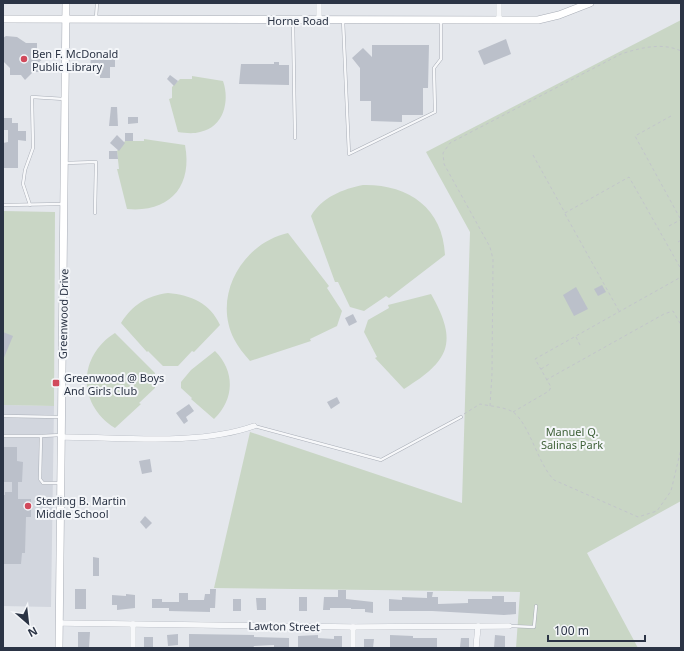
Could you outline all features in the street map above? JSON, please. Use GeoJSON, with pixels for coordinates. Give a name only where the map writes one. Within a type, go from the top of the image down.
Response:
{"type":"FeatureCollection","features":[{"type":"Feature","properties":{"kind":"main road","name":"Greenwood Drive"},"geometry":{"type":"LineString","coordinates":[[59,648],[66,3]]}},
{"type":"Feature","properties":{"kind":"main road","name":"Horne Road"},"geometry":{"type":"LineString","coordinates":[[3,19],[319,20],[441,18],[538,20],[559,15],[590,3]]}},
{"type":"Feature","properties":{"kind":"street"},"geometry":{"type":"LineString","coordinates":[[319,3],[319,20]]}},
{"type":"Feature","properties":{"kind":"street"},"geometry":{"type":"LineString","coordinates":[[499,3],[499,20]]}},
{"type":"Feature","properties":{"kind":"street"},"geometry":{"type":"LineString","coordinates":[[61,436],[190,437],[240,431],[254,426]]}},
{"type":"Feature","properties":{"kind":"street","name":"Lawton Street"},"geometry":{"type":"LineString","coordinates":[[59,623],[354,627],[509,626]]}},
{"type":"Feature","properties":{"kind":"street"},"geometry":{"type":"LineString","coordinates":[[133,624],[133,648]]}},
{"type":"Feature","properties":{"kind":"street"},"geometry":{"type":"LineString","coordinates":[[476,648],[478,626]]}},
{"type":"Feature","properties":{"kind":"street"},"geometry":{"type":"LineString","coordinates":[[353,648],[354,627]]}},
{"type":"Feature","properties":{"kind":"lane"},"geometry":{"type":"LineString","coordinates":[[96,3],[96,20]]}},
{"type":"Feature","properties":{"kind":"lane"},"geometry":{"type":"LineString","coordinates":[[342,19],[349,154],[435,112],[434,68],[441,59],[441,18]]}},
{"type":"Feature","properties":{"kind":"lane"},"geometry":{"type":"LineString","coordinates":[[293,20],[295,138]]}},
{"type":"Feature","properties":{"kind":"lane"},"geometry":{"type":"LineString","coordinates":[[30,205],[24,184],[24,170],[33,148],[32,97],[65,98]]}},
{"type":"Feature","properties":{"kind":"lane"},"geometry":{"type":"LineString","coordinates":[[64,163],[96,162],[95,213]]}},
{"type":"Feature","properties":{"kind":"lane"},"geometry":{"type":"LineString","coordinates":[[3,205],[64,204]]}},
{"type":"Feature","properties":{"kind":"lane"},"geometry":{"type":"LineString","coordinates":[[3,416],[62,417]]}},
{"type":"Feature","properties":{"kind":"lane"},"geometry":{"type":"LineString","coordinates":[[254,426],[381,460],[461,417]]}},
{"type":"Feature","properties":{"kind":"lane"},"geometry":{"type":"LineString","coordinates":[[3,436],[61,436]]}},
{"type":"Feature","properties":{"kind":"lane"},"geometry":{"type":"LineString","coordinates":[[41,436],[40,479],[44,483],[61,483]]}},
{"type":"Feature","properties":{"kind":"lane"},"geometry":{"type":"LineString","coordinates":[[509,626],[534,627],[536,606]]}},
{"type":"Feature","properties":{"kind":"path"},"geometry":{"type":"LineString","coordinates":[[490,406],[492,374],[492,259],[490,247],[444,164],[443,153],[450,143],[621,54],[638,48],[658,46],[681,52]]}},
{"type":"Feature","properties":{"kind":"path"},"geometry":{"type":"LineString","coordinates":[[670,226],[681,220],[634,136],[671,116]]}},
{"type":"Feature","properties":{"kind":"path"},"geometry":{"type":"LineString","coordinates":[[533,155],[619,312]]}},
{"type":"Feature","properties":{"kind":"path"},"geometry":{"type":"LineString","coordinates":[[565,213],[630,177],[681,269]]}},
{"type":"Feature","properties":{"kind":"path"},"geometry":{"type":"LineString","coordinates":[[512,412],[549,391],[551,387],[535,359],[681,277]]}},
{"type":"Feature","properties":{"kind":"path"},"geometry":{"type":"LineString","coordinates":[[546,380],[668,312],[673,311],[681,325]]}},
{"type":"Feature","properties":{"kind":"path"},"geometry":{"type":"LineString","coordinates":[[575,336],[581,347]]}},
{"type":"Feature","properties":{"kind":"path"},"geometry":{"type":"LineString","coordinates":[[541,369],[551,364]]}},
{"type":"Feature","properties":{"kind":"path"},"geometry":{"type":"LineString","coordinates":[[461,417],[480,404],[512,412],[521,421],[547,473],[554,480],[638,517],[657,511],[671,491],[681,449]]}},
{"type":"Feature","properties":{"kind":"shaded area","name":"Sterling B. Martin Middle School"},"geometry":{"type":"Polygon","coordinates":[[[3,405],[54,406],[51,607],[3,606],[3,405]]]}},
{"type":"Feature","properties":{"kind":"green space","name":"Manuel Q. Salinas Park"},"geometry":{"type":"Polygon","coordinates":[[[681,20],[681,501],[587,553],[638,648],[516,648],[520,592],[214,588],[250,432],[462,503],[470,232],[426,152],[681,20]]]}},
{"type":"Feature","properties":{"kind":"green space"},"geometry":{"type":"Polygon","coordinates":[[[192,76],[223,81],[226,97],[225,105],[220,119],[215,125],[195,133],[178,132],[169,99],[172,98],[172,87],[180,79],[192,79],[192,76]]]}},
{"type":"Feature","properties":{"kind":"green space"},"geometry":{"type":"Polygon","coordinates":[[[144,139],[185,145],[187,160],[185,173],[181,185],[175,194],[166,202],[155,207],[127,209],[117,169],[119,169],[117,151],[125,141],[144,141],[144,139]]]}},
{"type":"Feature","properties":{"kind":"green space"},"geometry":{"type":"Polygon","coordinates":[[[363,185],[394,189],[408,194],[420,202],[430,211],[438,224],[443,238],[445,255],[389,298],[386,296],[364,311],[350,307],[338,282],[335,282],[311,216],[327,199],[348,189],[363,185]]]}},
{"type":"Feature","properties":{"kind":"green space"},"geometry":{"type":"Polygon","coordinates":[[[3,211],[55,212],[54,406],[3,405],[3,211]]]}},
{"type":"Feature","properties":{"kind":"green space"},"geometry":{"type":"Polygon","coordinates":[[[288,233],[329,286],[327,288],[342,311],[337,326],[310,339],[311,341],[250,361],[234,339],[228,322],[227,305],[230,289],[236,273],[245,259],[257,248],[272,239],[288,233]]]}},
{"type":"Feature","properties":{"kind":"green space"},"geometry":{"type":"Polygon","coordinates":[[[168,293],[192,298],[199,302],[211,311],[220,325],[178,366],[163,366],[148,351],[147,352],[121,323],[130,311],[141,302],[153,296],[168,293]]]}},
{"type":"Feature","properties":{"kind":"green space"},"geometry":{"type":"Polygon","coordinates":[[[431,294],[440,311],[445,326],[447,338],[445,349],[440,360],[431,369],[404,389],[375,358],[377,357],[364,332],[368,320],[389,308],[388,305],[431,294]]]}},
{"type":"Feature","properties":{"kind":"green space"},"geometry":{"type":"Polygon","coordinates":[[[115,333],[155,373],[155,388],[139,403],[141,404],[115,428],[103,418],[94,406],[89,393],[87,380],[89,367],[94,354],[103,343],[115,333]]]}},
{"type":"Feature","properties":{"kind":"green space"},"geometry":{"type":"Polygon","coordinates":[[[215,351],[222,359],[226,367],[230,385],[226,403],[214,419],[181,388],[181,382],[191,370],[215,351]]]}},
{"type":"Feature","properties":{"kind":"building"},"geometry":{"type":"Polygon","coordinates":[[[6,36],[17,37],[26,43],[37,43],[37,50],[44,58],[39,62],[39,72],[33,72],[25,80],[21,75],[10,75],[10,68],[3,61],[3,38],[6,36]]]}},
{"type":"Feature","properties":{"kind":"building"},"geometry":{"type":"Polygon","coordinates":[[[506,39],[511,54],[484,65],[478,51],[506,39]]]}},
{"type":"Feature","properties":{"kind":"building"},"geometry":{"type":"Polygon","coordinates":[[[372,45],[429,45],[428,88],[423,88],[423,115],[402,115],[402,122],[371,121],[371,101],[360,101],[360,68],[352,58],[363,48],[372,57],[372,45]]]}},
{"type":"Feature","properties":{"kind":"building"},"geometry":{"type":"Polygon","coordinates":[[[91,52],[115,52],[115,67],[110,67],[110,78],[100,78],[100,72],[90,72],[91,52]]]}},
{"type":"Feature","properties":{"kind":"building"},"geometry":{"type":"Polygon","coordinates":[[[274,62],[279,62],[279,65],[289,65],[289,85],[239,84],[241,64],[274,64],[274,62]]]}},
{"type":"Feature","properties":{"kind":"building"},"geometry":{"type":"Polygon","coordinates":[[[170,75],[178,81],[174,86],[167,79],[170,75]]]}},
{"type":"Feature","properties":{"kind":"building"},"geometry":{"type":"Polygon","coordinates":[[[111,107],[117,107],[118,126],[109,126],[111,107]]]}},
{"type":"Feature","properties":{"kind":"building"},"geometry":{"type":"Polygon","coordinates":[[[128,117],[138,117],[138,123],[128,124],[128,117]]]}},
{"type":"Feature","properties":{"kind":"building"},"geometry":{"type":"Polygon","coordinates":[[[3,118],[12,118],[12,123],[18,123],[18,131],[26,131],[26,141],[18,140],[18,168],[3,168],[3,143],[8,142],[8,130],[3,130],[3,118]]]}},
{"type":"Feature","properties":{"kind":"building"},"geometry":{"type":"Polygon","coordinates":[[[125,133],[133,133],[133,141],[125,141],[125,133]]]}},
{"type":"Feature","properties":{"kind":"building"},"geometry":{"type":"Polygon","coordinates":[[[117,135],[125,143],[119,151],[110,143],[117,135]]]}},
{"type":"Feature","properties":{"kind":"building"},"geometry":{"type":"Polygon","coordinates":[[[109,151],[117,151],[118,159],[109,159],[109,151]]]}},
{"type":"Feature","properties":{"kind":"building"},"geometry":{"type":"Polygon","coordinates":[[[602,285],[606,292],[598,296],[594,289],[602,285]]]}},
{"type":"Feature","properties":{"kind":"building"},"geometry":{"type":"Polygon","coordinates":[[[576,287],[588,309],[574,316],[563,295],[576,287]]]}},
{"type":"Feature","properties":{"kind":"building"},"geometry":{"type":"Polygon","coordinates":[[[353,314],[357,322],[349,326],[345,318],[353,314]]]}},
{"type":"Feature","properties":{"kind":"building"},"geometry":{"type":"Polygon","coordinates":[[[3,332],[13,336],[3,360],[3,332]]]}},
{"type":"Feature","properties":{"kind":"building"},"geometry":{"type":"Polygon","coordinates":[[[337,397],[340,403],[331,409],[327,402],[337,397]]]}},
{"type":"Feature","properties":{"kind":"building"},"geometry":{"type":"Polygon","coordinates":[[[189,404],[194,411],[186,417],[188,421],[184,424],[176,413],[189,404]]]}},
{"type":"Feature","properties":{"kind":"building"},"geometry":{"type":"Polygon","coordinates":[[[3,447],[17,447],[17,461],[23,462],[22,482],[18,482],[18,499],[31,499],[31,517],[26,517],[25,553],[22,553],[21,564],[3,564],[3,495],[5,495],[5,492],[12,492],[12,482],[3,482],[3,447]]]}},
{"type":"Feature","properties":{"kind":"building"},"geometry":{"type":"Polygon","coordinates":[[[150,459],[152,472],[142,474],[139,461],[150,459]]]}},
{"type":"Feature","properties":{"kind":"building"},"geometry":{"type":"Polygon","coordinates":[[[145,516],[152,523],[146,529],[140,522],[145,516]]]}},
{"type":"Feature","properties":{"kind":"building"},"geometry":{"type":"Polygon","coordinates":[[[93,557],[99,558],[99,576],[93,576],[93,557]]]}},
{"type":"Feature","properties":{"kind":"building"},"geometry":{"type":"Polygon","coordinates":[[[75,589],[86,589],[86,609],[75,609],[75,589]]]}},
{"type":"Feature","properties":{"kind":"building"},"geometry":{"type":"Polygon","coordinates":[[[210,589],[216,589],[215,608],[210,608],[210,612],[169,611],[169,608],[152,608],[152,599],[162,599],[162,602],[179,602],[179,593],[188,593],[188,600],[204,600],[205,594],[210,594],[210,589]]]}},
{"type":"Feature","properties":{"kind":"building"},"geometry":{"type":"Polygon","coordinates":[[[338,590],[346,590],[346,599],[373,602],[373,613],[365,612],[365,609],[351,608],[330,608],[330,610],[323,610],[324,597],[338,597],[338,590]]]}},
{"type":"Feature","properties":{"kind":"building"},"geometry":{"type":"Polygon","coordinates":[[[427,592],[433,592],[432,597],[438,597],[438,604],[468,603],[468,599],[492,599],[492,596],[504,596],[504,602],[516,602],[516,614],[504,615],[432,611],[389,611],[389,599],[402,600],[402,597],[427,598],[427,592]]]}},
{"type":"Feature","properties":{"kind":"building"},"geometry":{"type":"Polygon","coordinates":[[[126,594],[135,595],[135,608],[117,610],[117,605],[112,605],[112,595],[126,596],[126,594]]]}},
{"type":"Feature","properties":{"kind":"building"},"geometry":{"type":"Polygon","coordinates":[[[299,597],[307,597],[307,611],[299,611],[299,597]]]}},
{"type":"Feature","properties":{"kind":"building"},"geometry":{"type":"Polygon","coordinates":[[[256,598],[266,598],[266,610],[257,610],[256,598]]]}},
{"type":"Feature","properties":{"kind":"building"},"geometry":{"type":"Polygon","coordinates":[[[233,599],[241,599],[241,611],[233,611],[233,599]]]}},
{"type":"Feature","properties":{"kind":"building"},"geometry":{"type":"Polygon","coordinates":[[[78,632],[90,632],[89,648],[78,648],[78,632]]]}},
{"type":"Feature","properties":{"kind":"building"},"geometry":{"type":"Polygon","coordinates":[[[178,634],[178,645],[168,646],[167,635],[178,634]]]}},
{"type":"Feature","properties":{"kind":"building"},"geometry":{"type":"Polygon","coordinates":[[[189,634],[254,635],[254,637],[289,638],[289,648],[274,648],[274,645],[254,646],[253,648],[189,648],[189,634]]]}},
{"type":"Feature","properties":{"kind":"building"},"geometry":{"type":"Polygon","coordinates":[[[318,635],[318,638],[334,639],[334,636],[342,636],[342,648],[298,648],[298,636],[318,635]]]}},
{"type":"Feature","properties":{"kind":"building"},"geometry":{"type":"Polygon","coordinates":[[[390,635],[413,636],[413,638],[437,638],[437,648],[390,648],[390,635]]]}},
{"type":"Feature","properties":{"kind":"building"},"geometry":{"type":"Polygon","coordinates":[[[495,635],[505,636],[505,648],[494,648],[495,635]]]}},
{"type":"Feature","properties":{"kind":"building"},"geometry":{"type":"Polygon","coordinates":[[[144,637],[153,637],[153,648],[144,648],[144,637]]]}},
{"type":"Feature","properties":{"kind":"building"},"geometry":{"type":"Polygon","coordinates":[[[461,638],[469,638],[469,648],[460,647],[461,638]]]}},
{"type":"Feature","properties":{"kind":"building"},"geometry":{"type":"Polygon","coordinates":[[[364,639],[374,639],[373,648],[364,648],[364,639]]]}},
{"type":"Feature","properties":{"kind":"place","name":"Ben F. McDonald Public Library"},"geometry":{"type":"Point","coordinates":[24,59]}},
{"type":"Feature","properties":{"kind":"place","name":"Greenwood @ Boys And Girls Club"},"geometry":{"type":"Point","coordinates":[56,383]}},
{"type":"Feature","properties":{"kind":"place","name":"Sterling B. Martin Middle School"},"geometry":{"type":"Point","coordinates":[28,506]}}]}
